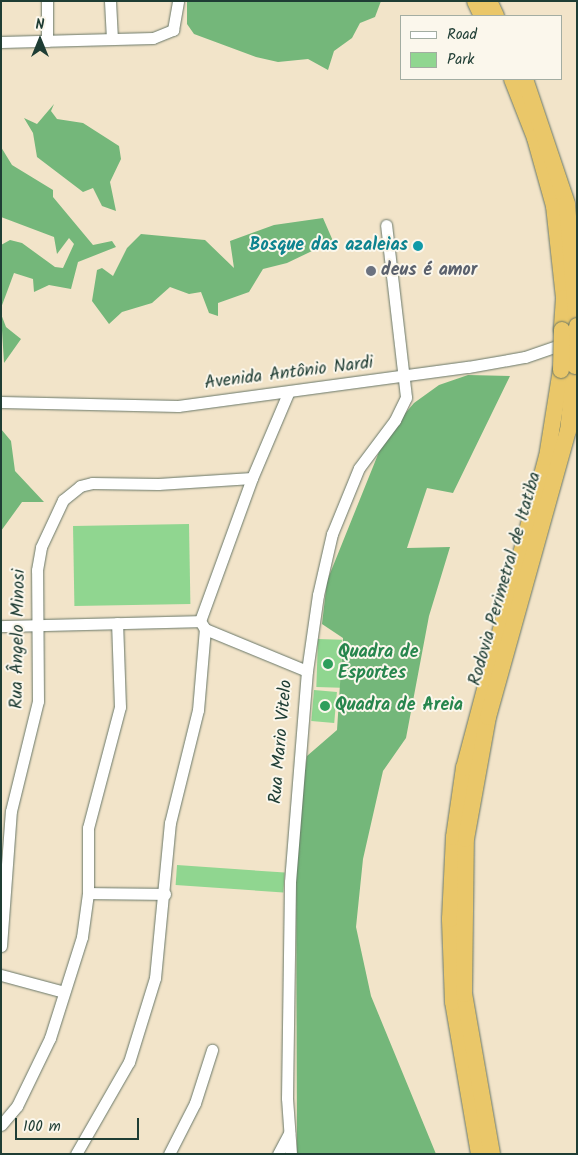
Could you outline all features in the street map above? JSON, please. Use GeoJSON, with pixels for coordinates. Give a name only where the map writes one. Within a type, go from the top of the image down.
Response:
{"type":"FeatureCollection","features":[{"type":"Feature","properties":{"kind":"highway"},"geometry":{"type":"LineString","coordinates":[[475,1],[482,15]]}},
{"type":"Feature","properties":{"kind":"highway"},"geometry":{"type":"LineString","coordinates":[[489,1],[496,15]]}},
{"type":"Feature","properties":{"kind":"highway","name":"Rodovia Perimetral de Itatiba"},"geometry":{"type":"LineString","coordinates":[[512,80],[535,138],[554,206],[564,298],[570,328]]}},
{"type":"Feature","properties":{"kind":"highway","name":"Rodovia Perimetral de Itatiba"},"geometry":{"type":"LineString","coordinates":[[492,1154],[464,994],[466,839],[488,717],[568,431],[570,328],[567,204],[525,80]]}},
{"type":"Feature","properties":{"kind":"highway","name":"Rodovia Perimetral de Itatiba"},"geometry":{"type":"LineString","coordinates":[[479,1154],[453,1002],[450,919],[454,837],[464,768],[568,368]]}},
{"type":"Feature","properties":{"kind":"street"},"geometry":{"type":"LineString","coordinates":[[46,1],[47,41]]}},
{"type":"Feature","properties":{"kind":"street"},"geometry":{"type":"LineString","coordinates":[[110,1],[112,39]]}},
{"type":"Feature","properties":{"kind":"street"},"geometry":{"type":"LineString","coordinates":[[1,42],[153,38],[173,30],[178,1]]}},
{"type":"Feature","properties":{"kind":"street","name":"Rua Mario Vitelo"},"geometry":{"type":"LineString","coordinates":[[291,1154],[290,882],[307,671],[332,534],[359,468],[402,410],[404,376],[386,225]]}},
{"type":"Feature","properties":{"kind":"street","name":"Avenida Antônio Nardi"},"geometry":{"type":"LineString","coordinates":[[1,402],[178,406],[288,393],[525,358],[577,338]]}},
{"type":"Feature","properties":{"kind":"street"},"geometry":{"type":"LineString","coordinates":[[76,1154],[129,1062],[155,978],[166,894],[170,823],[198,710],[203,625],[252,478],[288,393]]}},
{"type":"Feature","properties":{"kind":"street","name":"Rua Ângelo Minosi"},"geometry":{"type":"LineString","coordinates":[[1,946],[11,811],[38,701],[38,625],[34,591],[41,547],[63,500],[80,486],[252,478]]}},
{"type":"Feature","properties":{"kind":"street"},"geometry":{"type":"LineString","coordinates":[[1,626],[117,623],[203,625],[307,671]]}},
{"type":"Feature","properties":{"kind":"street"},"geometry":{"type":"LineString","coordinates":[[1,1125],[17,1106],[50,1038],[82,937],[88,892],[88,828],[120,707],[117,623]]}},
{"type":"Feature","properties":{"kind":"street"},"geometry":{"type":"LineString","coordinates":[[88,892],[166,894]]}},
{"type":"Feature","properties":{"kind":"street"},"geometry":{"type":"LineString","coordinates":[[1,975],[64,992]]}},
{"type":"Feature","properties":{"kind":"street"},"geometry":{"type":"LineString","coordinates":[[169,1154],[195,1103],[212,1050]]}},
{"type":"Feature","properties":{"kind":"street"},"geometry":{"type":"LineString","coordinates":[[278,1154],[290,1132]]}},
{"type":"Feature","properties":{"kind":"green space"},"geometry":{"type":"Polygon","coordinates":[[[187,1],[381,1],[375,17],[360,23],[352,38],[334,51],[328,70],[308,59],[278,62],[256,57],[194,34],[187,24],[187,1]]]}},
{"type":"Feature","properties":{"kind":"green space"},"geometry":{"type":"Polygon","coordinates":[[[54,104],[51,111],[57,119],[83,123],[119,146],[121,159],[110,182],[116,211],[102,206],[93,188],[83,192],[37,157],[33,133],[24,118],[37,124],[54,104]]]}},
{"type":"Feature","properties":{"kind":"green space"},"geometry":{"type":"Polygon","coordinates":[[[1,147],[12,165],[53,190],[53,197],[93,245],[112,241],[116,247],[78,262],[71,289],[49,285],[34,292],[33,279],[14,273],[1,308],[1,245],[10,240],[22,243],[55,267],[63,268],[74,244],[69,238],[57,254],[54,237],[1,217],[1,147]]]}},
{"type":"Feature","properties":{"kind":"green space"},"geometry":{"type":"Polygon","coordinates":[[[323,218],[333,241],[287,263],[263,269],[249,292],[218,303],[218,316],[209,313],[201,292],[189,294],[170,287],[152,303],[122,312],[109,324],[92,301],[97,270],[102,268],[113,276],[127,248],[141,234],[205,240],[234,268],[230,241],[274,225],[323,218]]]}},
{"type":"Feature","properties":{"kind":"green space"},"geometry":{"type":"Polygon","coordinates":[[[1,314],[6,327],[21,339],[4,363],[1,314]]]}},
{"type":"Feature","properties":{"kind":"green space"},"geometry":{"type":"Polygon","coordinates":[[[468,375],[510,376],[453,493],[427,488],[407,548],[450,547],[429,616],[406,738],[383,771],[363,859],[356,927],[371,996],[436,1154],[297,1154],[296,835],[307,756],[337,730],[343,638],[322,624],[327,581],[385,437],[414,403],[439,385],[468,375]]]}},
{"type":"Feature","properties":{"kind":"green space"},"geometry":{"type":"Polygon","coordinates":[[[1,429],[11,441],[15,471],[44,502],[22,502],[1,531],[1,429]]]}},
{"type":"Feature","properties":{"kind":"green space"},"geometry":{"type":"Polygon","coordinates":[[[189,524],[190,604],[74,606],[73,526],[189,524]]]}},
{"type":"Feature","properties":{"kind":"green space","name":"Quadra de Esportes"},"geometry":{"type":"Polygon","coordinates":[[[318,639],[342,640],[340,688],[316,687],[318,639]]]}},
{"type":"Feature","properties":{"kind":"green space","name":"Quadra de Areia"},"geometry":{"type":"Polygon","coordinates":[[[314,690],[337,692],[334,723],[311,721],[314,690]]]}},
{"type":"Feature","properties":{"kind":"green space"},"geometry":{"type":"Polygon","coordinates":[[[177,865],[285,873],[283,892],[176,885],[177,865]]]}},
{"type":"Feature","properties":{"kind":"place","name":"Bosque das azaleias"},"geometry":{"type":"Point","coordinates":[418,246]}},
{"type":"Feature","properties":{"kind":"place","name":"deus é amor"},"geometry":{"type":"Point","coordinates":[371,271]}},
{"type":"Feature","properties":{"kind":"place","name":"Quadra de Esportes"},"geometry":{"type":"Point","coordinates":[328,664]}},
{"type":"Feature","properties":{"kind":"place","name":"Quadra de Areia"},"geometry":{"type":"Point","coordinates":[325,706]}}]}
